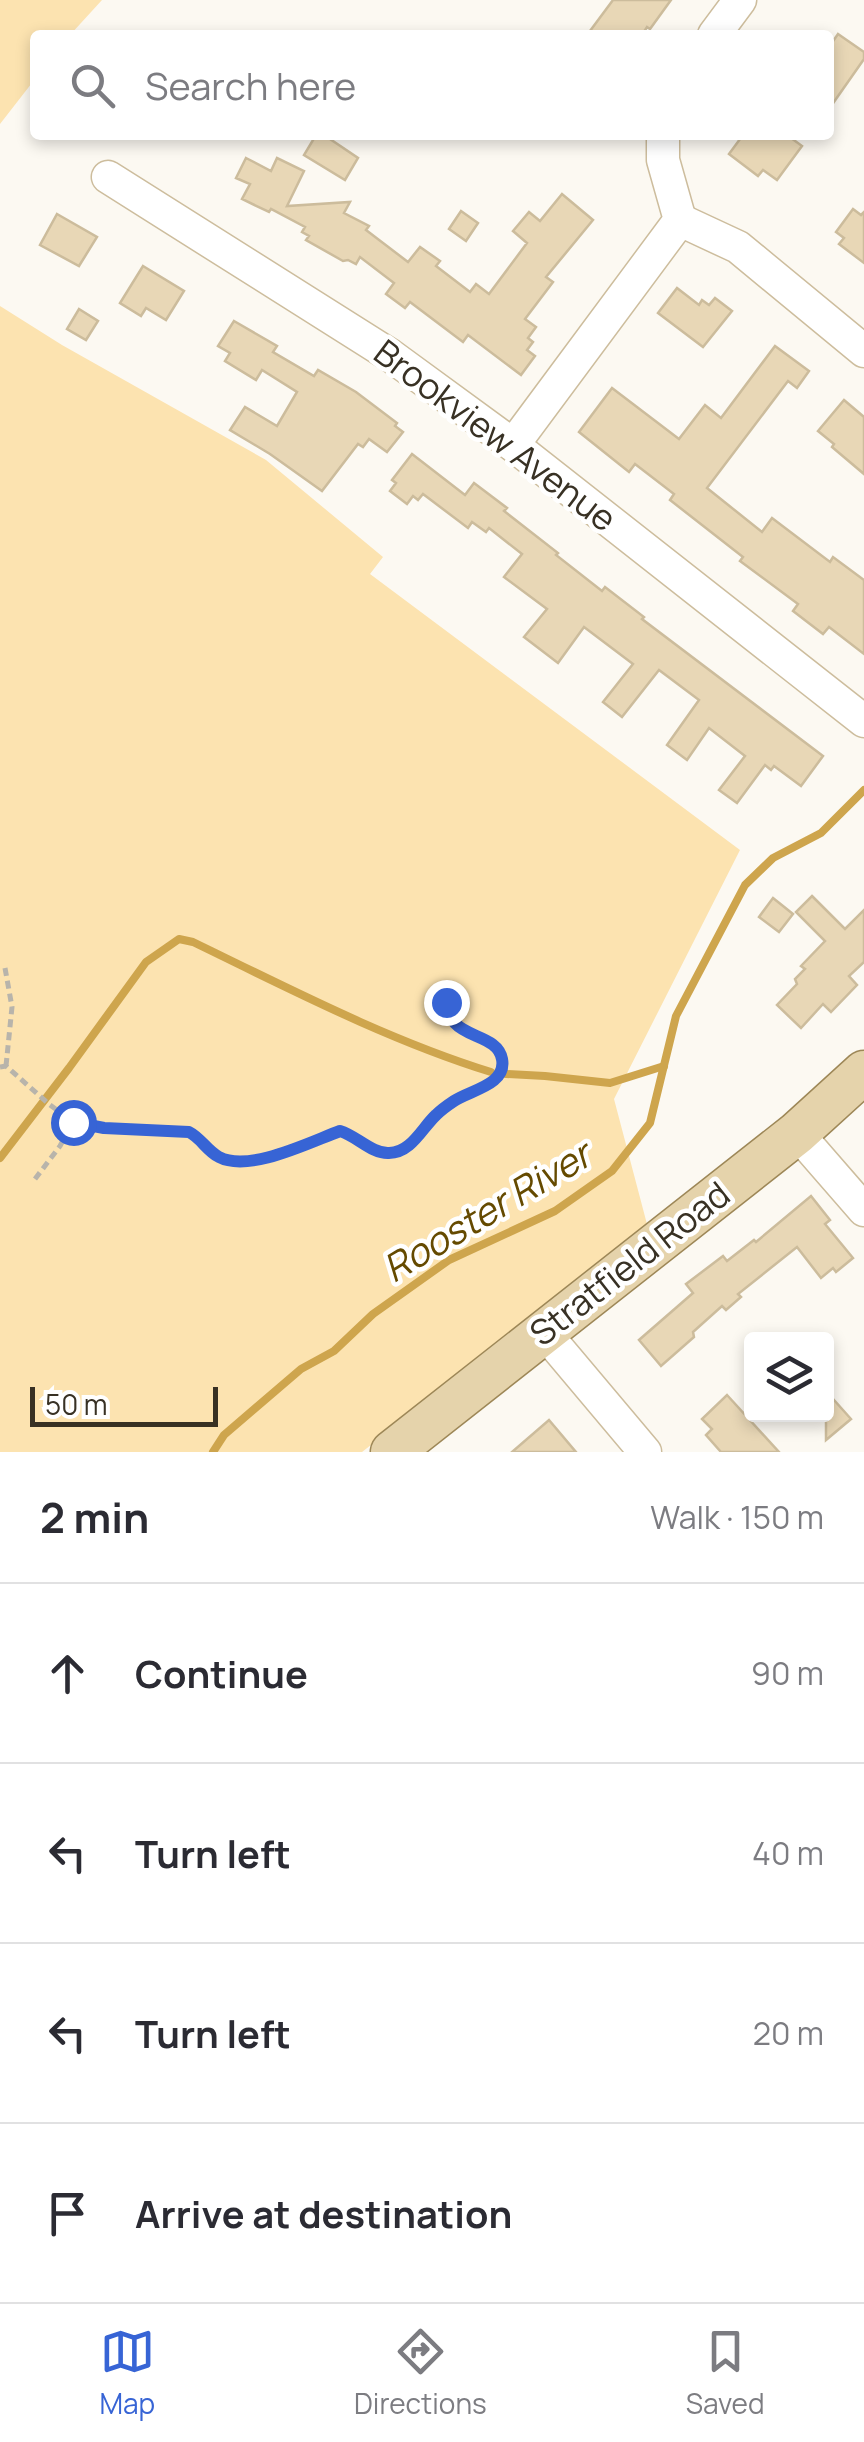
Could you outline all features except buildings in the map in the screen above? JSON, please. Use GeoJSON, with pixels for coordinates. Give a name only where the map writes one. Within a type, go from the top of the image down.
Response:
{"type":"FeatureCollection","features":[{"type":"Feature","properties":{"kind":"main road","name":"Stratfield Road"},"geometry":{"type":"LineString","coordinates":[[392,1452],[797,1133],[864,1072]]}},
{"type":"Feature","properties":{"kind":"street"},"geometry":{"type":"LineString","coordinates":[[718,30],[740,0]]}},
{"type":"Feature","properties":{"kind":"street"},"geometry":{"type":"LineString","coordinates":[[664,140],[664,160],[680,220],[738,248],[864,351]]}},
{"type":"Feature","properties":{"kind":"street","name":"Brookview Avenue"},"geometry":{"type":"LineString","coordinates":[[108,177],[390,355],[513,444],[864,721]]}},
{"type":"Feature","properties":{"kind":"street"},"geometry":{"type":"LineString","coordinates":[[513,444],[680,220]]}},
{"type":"Feature","properties":{"kind":"street"},"geometry":{"type":"LineString","coordinates":[[797,1133],[864,1210]]}},
{"type":"Feature","properties":{"kind":"street"},"geometry":{"type":"LineString","coordinates":[[544,1332],[646,1452]]}},
{"type":"Feature","properties":{"kind":"path"},"geometry":{"type":"LineString","coordinates":[[6,968],[12,1007],[3,1067],[73,1122],[104,1128],[189,1132],[216,1156],[234,1163],[253,1161],[340,1131],[388,1153],[402,1149],[447,1106],[497,1079],[503,1065],[500,1053],[493,1044],[452,1021],[446,1002]]}},
{"type":"Feature","properties":{"kind":"path"},"geometry":{"type":"LineString","coordinates":[[35,1179],[73,1122]]}},
{"type":"Feature","properties":{"kind":"shaded area"},"geometry":{"type":"Polygon","coordinates":[[[0,0],[102,0],[75,30],[30,30],[30,85],[0,124],[0,0]]]}},
{"type":"Feature","properties":{"kind":"shaded area"},"geometry":{"type":"Polygon","coordinates":[[[0,306],[266,460],[383,557],[370,574],[740,850],[614,1099],[648,1228],[362,1452],[0,1452],[0,306]]]}},
{"type":"Feature","properties":{"kind":"waterway","name":"Rooster River"},"geometry":{"type":"LineString","coordinates":[[213,1452],[224,1435],[301,1369],[334,1351],[373,1314],[449,1260],[555,1211],[612,1171],[650,1123],[676,1016],[745,885],[773,858],[821,833],[864,790]]}},
{"type":"Feature","properties":{"kind":"waterway"},"geometry":{"type":"LineString","coordinates":[[0,1158],[146,962],[179,939],[193,942],[377,1029],[491,1072]]}},
{"type":"Feature","properties":{"kind":"waterway"},"geometry":{"type":"LineString","coordinates":[[506,1074],[610,1083],[664,1066]]}},
{"type":"Feature","properties":{"kind":"route"},"geometry":{"type":"LineString","coordinates":[[73,1122],[104,1128],[189,1132],[216,1156],[234,1163],[253,1161],[340,1131],[388,1153],[402,1149],[436,1114],[497,1079],[503,1065],[493,1044],[452,1021],[446,1002]]}}]}
